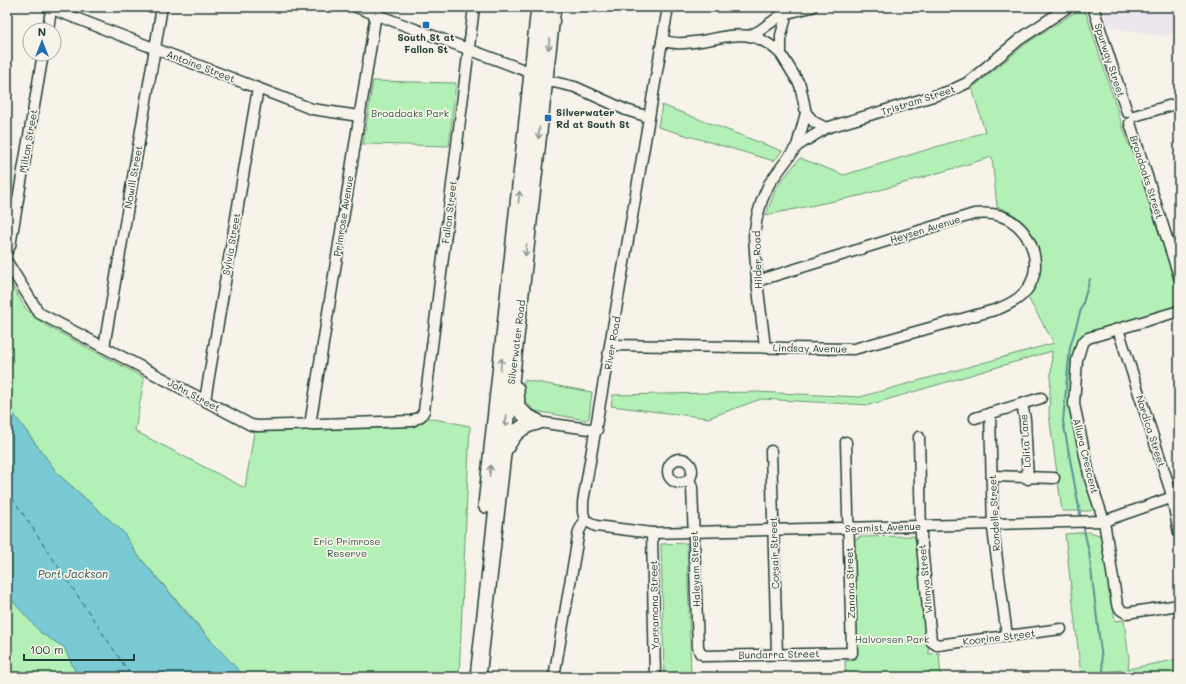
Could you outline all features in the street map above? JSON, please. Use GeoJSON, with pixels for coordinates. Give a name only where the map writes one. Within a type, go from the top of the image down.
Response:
{"type":"FeatureCollection","features":[{"type":"Feature","properties":{"kind":"highway","name":"Silverwater Road"},"geometry":{"type":"LineString","coordinates":[[478,677],[518,322],[539,77],[539,7]]}},
{"type":"Feature","properties":{"kind":"highway","name":"Silverwater Road"},"geometry":{"type":"LineString","coordinates":[[468,677],[539,77],[553,7]]}},
{"type":"Feature","properties":{"kind":"highway"},"geometry":{"type":"LineString","coordinates":[[518,322],[522,330],[516,401],[521,412],[538,422]]}},
{"type":"Feature","properties":{"kind":"highway"},"geometry":{"type":"LineString","coordinates":[[502,457],[515,432],[526,424],[538,422]]}},
{"type":"Feature","properties":{"kind":"street","name":"Nowill Street"},"geometry":{"type":"LineString","coordinates":[[104,347],[162,7]]}},
{"type":"Feature","properties":{"kind":"street"},"geometry":{"type":"LineString","coordinates":[[356,7],[376,11],[539,77],[575,87],[626,110],[649,116]]}},
{"type":"Feature","properties":{"kind":"street","name":"Fallon Street"},"geometry":{"type":"LineString","coordinates":[[421,416],[424,406],[474,7]]}},
{"type":"Feature","properties":{"kind":"street","name":"River Road"},"geometry":{"type":"LineString","coordinates":[[554,677],[579,531],[585,520],[583,507],[668,7]]}},
{"type":"Feature","properties":{"kind":"street"},"geometry":{"type":"LineString","coordinates":[[662,41],[684,43],[723,36],[751,35],[759,31],[786,10],[812,7]]}},
{"type":"Feature","properties":{"kind":"street","name":"Tristram Street"},"geometry":{"type":"LineString","coordinates":[[797,146],[826,128],[950,91],[967,83],[1020,39],[1068,7]]}},
{"type":"Feature","properties":{"kind":"street","name":"Spurway Street"},"geometry":{"type":"LineString","coordinates":[[1093,7],[1130,117]]}},
{"type":"Feature","properties":{"kind":"street","name":"Antoine Street"},"geometry":{"type":"LineString","coordinates":[[49,8],[312,109],[359,116]]}},
{"type":"Feature","properties":{"kind":"street"},"geometry":{"type":"LineString","coordinates":[[48,22],[49,8]]}},
{"type":"Feature","properties":{"kind":"street"},"geometry":{"type":"LineString","coordinates":[[781,54],[781,35],[786,10]]}},
{"type":"Feature","properties":{"kind":"street","name":"Primrose Avenue"},"geometry":{"type":"LineString","coordinates":[[310,425],[376,11]]}},
{"type":"Feature","properties":{"kind":"street"},"geometry":{"type":"LineString","coordinates":[[751,35],[775,48],[781,54]]}},
{"type":"Feature","properties":{"kind":"street","name":"Hilder Road"},"geometry":{"type":"LineString","coordinates":[[764,347],[756,281],[754,236],[756,217],[762,200],[778,170],[797,146],[806,113],[800,85],[781,54]]}},
{"type":"Feature","properties":{"kind":"street","name":"Milton Street"},"geometry":{"type":"LineString","coordinates":[[7,251],[10,246],[42,62]]}},
{"type":"Feature","properties":{"kind":"street","name":"Sylvia Street"},"geometry":{"type":"LineString","coordinates":[[205,400],[258,88]]}},
{"type":"Feature","properties":{"kind":"street"},"geometry":{"type":"LineString","coordinates":[[1130,117],[1179,103]]}},
{"type":"Feature","properties":{"kind":"street"},"geometry":{"type":"LineString","coordinates":[[806,113],[814,122],[826,128]]}},
{"type":"Feature","properties":{"kind":"street","name":"Broadoaks Street"},"geometry":{"type":"LineString","coordinates":[[1130,117],[1179,276]]}},
{"type":"Feature","properties":{"kind":"street","name":"Heysen Avenue"},"geometry":{"type":"LineString","coordinates":[[756,281],[974,214],[989,213],[1002,216],[1015,223],[1030,239],[1034,254],[1035,266],[1031,282],[1023,294]]}},
{"type":"Feature","properties":{"kind":"street","name":"John Street"},"geometry":{"type":"LineString","coordinates":[[7,262],[39,313],[251,425],[404,422],[412,421],[421,416]]}},
{"type":"Feature","properties":{"kind":"street","name":"Lindsay Avenue"},"geometry":{"type":"LineString","coordinates":[[611,345],[854,349],[998,309],[1011,304],[1023,294]]}},
{"type":"Feature","properties":{"kind":"street","name":"Allura Crescent"},"geometry":{"type":"LineString","coordinates":[[1179,311],[1088,338],[1082,343],[1077,360],[1074,390],[1076,417],[1101,521],[1117,604],[1121,610],[1126,613],[1179,605]]}},
{"type":"Feature","properties":{"kind":"street","name":"Nordica Street"},"geometry":{"type":"LineString","coordinates":[[1118,329],[1175,496],[1179,533]]}},
{"type":"Feature","properties":{"kind":"street"},"geometry":{"type":"LineString","coordinates":[[976,418],[1040,398]]}},
{"type":"Feature","properties":{"kind":"street","name":"Lolita Lane"},"geometry":{"type":"LineString","coordinates":[[1022,404],[1025,419],[1028,479]]}},
{"type":"Feature","properties":{"kind":"street","name":"Rondelle Street"},"geometry":{"type":"LineString","coordinates":[[990,414],[993,524],[1007,636]]}},
{"type":"Feature","properties":{"kind":"street"},"geometry":{"type":"LineString","coordinates":[[538,422],[597,430]]}},
{"type":"Feature","properties":{"kind":"street","name":"Winnya Street"},"geometry":{"type":"LineString","coordinates":[[919,437],[920,526],[931,641],[937,645]]}},
{"type":"Feature","properties":{"kind":"street","name":"Zanana Street"},"geometry":{"type":"LineString","coordinates":[[846,442],[852,653]]}},
{"type":"Feature","properties":{"kind":"street","name":"Corsair Street"},"geometry":{"type":"LineString","coordinates":[[771,451],[777,654]]}},
{"type":"Feature","properties":{"kind":"street","name":"Lolita Lane"},"geometry":{"type":"LineString","coordinates":[[992,476],[1010,476],[1028,479],[1054,478]]}},
{"type":"Feature","properties":{"kind":"street","name":"Haleyam Street"},"geometry":{"type":"LineString","coordinates":[[689,479],[692,487],[695,532],[698,647],[700,653],[705,656]]}},
{"type":"Feature","properties":{"kind":"street","name":"Seamist Avenue"},"geometry":{"type":"LineString","coordinates":[[585,520],[596,526],[652,533],[1101,521],[1175,496]]}},
{"type":"Feature","properties":{"kind":"street","name":"Yarramona Street"},"geometry":{"type":"LineString","coordinates":[[652,533],[655,677]]}},
{"type":"Feature","properties":{"kind":"street","name":"Koorine Street"},"geometry":{"type":"LineString","coordinates":[[937,645],[1061,630]]}},
{"type":"Feature","properties":{"kind":"street","name":"Bundarra Street"},"geometry":{"type":"LineString","coordinates":[[705,656],[852,653]]}},
{"type":"Feature","properties":{"kind":"shaded area"},"geometry":{"type":"Polygon","coordinates":[[[1101,7],[1179,7],[1179,32],[1164,36],[1108,27],[1101,7]]]}},
{"type":"Feature","properties":{"kind":"green space"},"geometry":{"type":"Polygon","coordinates":[[[1082,10],[1086,13],[1128,143],[1136,157],[1170,264],[1178,297],[1179,308],[1088,334],[1071,379],[1094,509],[1090,511],[1062,511],[1049,414],[1052,351],[869,405],[761,399],[708,418],[611,406],[613,395],[757,392],[860,397],[1054,343],[1028,298],[1035,285],[1039,271],[1039,257],[1036,244],[1031,232],[1022,221],[1011,213],[997,207],[992,157],[863,195],[766,215],[776,188],[800,158],[844,175],[985,132],[972,88],[1027,43],[1077,11],[1082,10]]]}},
{"type":"Feature","properties":{"kind":"green space","name":"Broadoaks Park"},"geometry":{"type":"Polygon","coordinates":[[[373,81],[456,83],[449,146],[363,144],[373,81]]]}},
{"type":"Feature","properties":{"kind":"green space"},"geometry":{"type":"Polygon","coordinates":[[[662,105],[782,151],[774,161],[658,127],[662,105]]]}},
{"type":"Feature","properties":{"kind":"green space","name":"Eric Primrose Reserve"},"geometry":{"type":"Polygon","coordinates":[[[7,277],[26,309],[47,326],[143,377],[144,380],[135,431],[245,488],[254,432],[411,427],[429,418],[470,426],[459,677],[245,677],[241,675],[136,553],[123,532],[58,474],[7,405],[7,277]]]}},
{"type":"Feature","properties":{"kind":"green space"},"geometry":{"type":"Polygon","coordinates":[[[524,380],[592,392],[589,418],[586,420],[535,411],[523,399],[524,380]]]}},
{"type":"Feature","properties":{"kind":"green space"},"geometry":{"type":"Polygon","coordinates":[[[1090,532],[1102,536],[1115,621],[1124,620],[1129,660],[1128,669],[1179,659],[1179,677],[1119,677],[1119,671],[1121,670],[1081,675],[1065,534],[1090,532]]]}},
{"type":"Feature","properties":{"kind":"green space","name":"Halvorsen Park"},"geometry":{"type":"Polygon","coordinates":[[[858,537],[916,537],[929,654],[939,653],[941,677],[846,677],[845,661],[856,659],[854,539],[859,539],[858,537]]]}},
{"type":"Feature","properties":{"kind":"green space"},"geometry":{"type":"Polygon","coordinates":[[[687,543],[691,677],[664,677],[661,544],[687,543]]]}},
{"type":"Feature","properties":{"kind":"green space"},"geometry":{"type":"Polygon","coordinates":[[[7,593],[64,647],[78,677],[7,677],[7,593]]]}},
{"type":"Feature","properties":{"kind":"water","name":"Port Jackson"},"geometry":{"type":"Polygon","coordinates":[[[7,405],[58,474],[123,532],[136,553],[201,630],[245,677],[78,677],[64,647],[42,634],[7,595],[7,405]]]}},
{"type":"Feature","properties":{"kind":"waterway"},"geometry":{"type":"LineString","coordinates":[[1081,519],[1063,421],[1070,347],[1090,279]]}},
{"type":"Feature","properties":{"kind":"waterway"},"geometry":{"type":"LineString","coordinates":[[1083,525],[1089,552],[1104,677]]}},
{"type":"Feature","properties":{"kind":"ferry route"},"geometry":{"type":"LineString","coordinates":[[7,490],[132,677]]}},
{"type":"Feature","properties":{"kind":"place","name":"South St at Fallon St"},"geometry":{"type":"Point","coordinates":[426,25]}},
{"type":"Feature","properties":{"kind":"place","name":"Silverwater Rd at South St"},"geometry":{"type":"Point","coordinates":[548,118]}}]}
